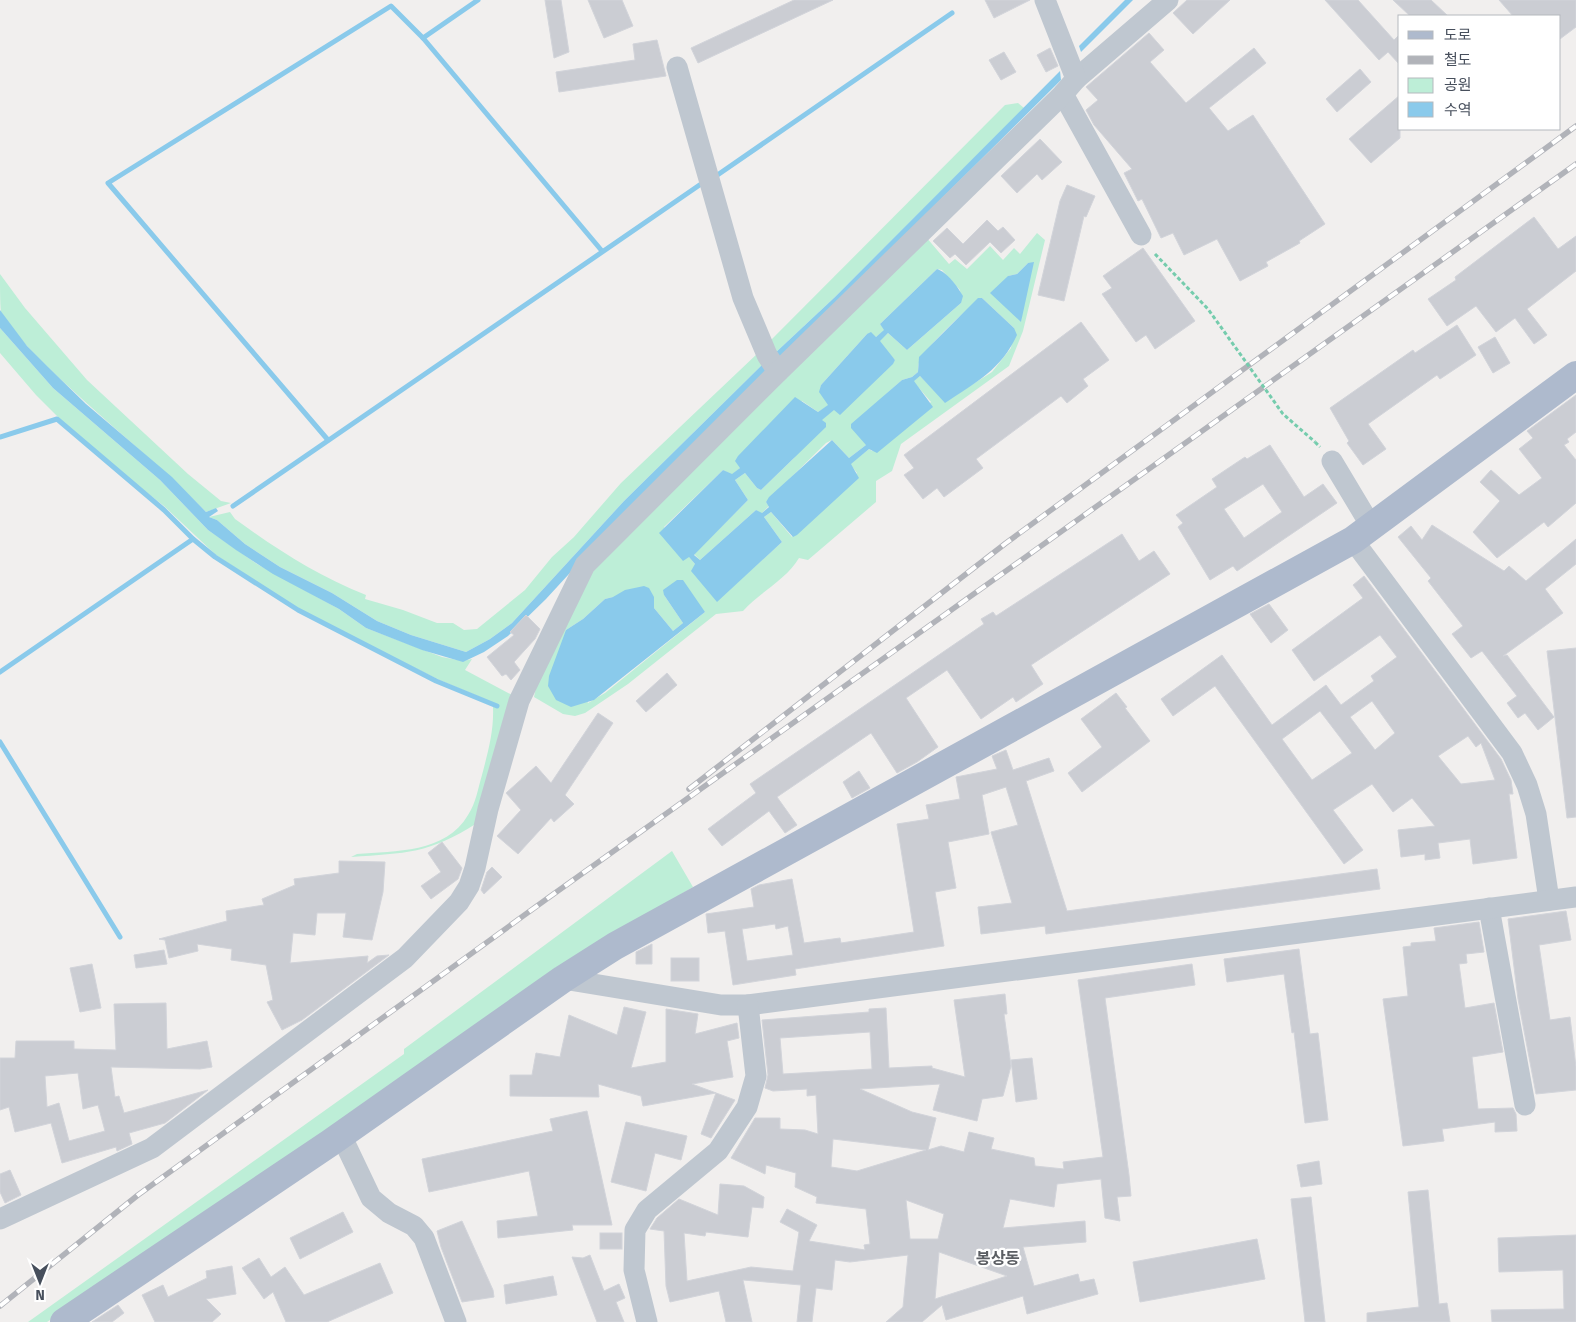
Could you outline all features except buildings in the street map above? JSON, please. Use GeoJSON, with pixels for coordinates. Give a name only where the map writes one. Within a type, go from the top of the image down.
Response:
{"type":"FeatureCollection","features":[{"type":"Feature","properties":{"kind":"main road"},"geometry":{"type":"LineString","coordinates":[[64,1322],[341,1135],[563,980],[624,941],[1362,533],[1576,375]]}},
{"type":"Feature","properties":{"kind":"street"},"geometry":{"type":"LineString","coordinates":[[1045,0],[1070,86],[1141,235]]}},
{"type":"Feature","properties":{"kind":"street"},"geometry":{"type":"LineString","coordinates":[[0,1220],[152,1148],[405,958],[459,902],[475,868],[488,809],[519,701],[585,565],[772,363],[1070,86],[1168,0]]}},
{"type":"Feature","properties":{"kind":"street"},"geometry":{"type":"LineString","coordinates":[[677,67],[743,298],[772,363]]}},
{"type":"Feature","properties":{"kind":"street"},"geometry":{"type":"LineString","coordinates":[[1332,461],[1362,533],[1512,753],[1527,785],[1536,814],[1549,900]]}},
{"type":"Feature","properties":{"kind":"street"},"geometry":{"type":"LineString","coordinates":[[563,980],[721,1005],[748,1006],[1576,897]]}},
{"type":"Feature","properties":{"kind":"street"},"geometry":{"type":"LineString","coordinates":[[1488,908],[1525,1105]]}},
{"type":"Feature","properties":{"kind":"street"},"geometry":{"type":"LineString","coordinates":[[647,1322],[634,1270],[635,1230],[647,1210],[667,1196],[718,1151],[747,1107],[756,1076],[748,1006]]}},
{"type":"Feature","properties":{"kind":"street"},"geometry":{"type":"LineString","coordinates":[[341,1135],[371,1198],[389,1213],[414,1226],[424,1238],[456,1322]]}},
{"type":"Feature","properties":{"kind":"path"},"geometry":{"type":"LineString","coordinates":[[1155,254],[1208,309],[1283,414],[1315,442]]}},
{"type":"Feature","properties":{"kind":"green space"},"geometry":{"type":"Polygon","coordinates":[[[1018,103],[1024,108],[835,297],[773,355],[768,343],[1005,105],[1018,103]]]}},
{"type":"Feature","properties":{"kind":"green space"},"geometry":{"type":"Polygon","coordinates":[[[1037,233],[1045,240],[1023,331],[1009,366],[901,444],[892,471],[876,481],[876,502],[808,560],[799,558],[787,573],[743,611],[716,614],[628,684],[585,713],[575,716],[563,714],[534,697],[536,687],[591,571],[926,237],[949,264],[955,259],[967,269],[990,246],[1003,260],[1014,248],[1020,254],[1037,233]],[[1028,263],[1017,274],[1008,276],[1021,322],[1028,263]],[[937,269],[880,324],[885,330],[876,337],[867,334],[821,385],[820,392],[829,405],[818,412],[802,401],[740,468],[732,475],[723,470],[664,527],[695,564],[703,584],[717,601],[782,542],[764,517],[771,512],[792,537],[857,473],[850,464],[869,449],[872,451],[931,402],[913,381],[920,376],[945,402],[992,372],[1011,348],[1014,328],[982,298],[975,303],[939,336],[924,353],[918,364],[918,372],[912,377],[902,380],[885,395],[866,445],[849,458],[832,440],[826,443],[766,502],[769,506],[761,514],[756,510],[700,560],[694,554],[748,500],[735,480],[745,473],[757,488],[761,490],[794,458],[821,420],[895,360],[879,341],[888,333],[907,350],[961,303],[960,290],[942,270],[937,269]],[[664,595],[683,623],[673,631],[654,608],[613,597],[605,599],[583,619],[566,630],[588,703],[605,693],[705,612],[664,595]]]}},
{"type":"Feature","properties":{"kind":"green space"},"geometry":{"type":"Polygon","coordinates":[[[0,274],[25,308],[87,380],[188,474],[221,501],[231,503],[206,512],[41,360],[23,342],[1,312],[0,274]]]}},
{"type":"Feature","properties":{"kind":"green space"},"geometry":{"type":"Polygon","coordinates":[[[0,328],[53,388],[160,480],[208,530],[257,564],[339,609],[366,628],[442,657],[463,661],[472,659],[465,670],[512,695],[477,823],[445,841],[417,850],[351,857],[357,854],[418,848],[447,837],[458,827],[468,815],[475,800],[490,741],[493,725],[493,707],[498,707],[499,705],[437,679],[298,609],[216,555],[164,506],[100,456],[36,395],[0,353],[0,328]]]}},
{"type":"Feature","properties":{"kind":"green space"},"geometry":{"type":"Polygon","coordinates":[[[758,353],[765,362],[624,501],[512,623],[490,639],[466,652],[411,635],[377,621],[332,593],[280,567],[245,544],[217,520],[209,517],[230,512],[235,519],[282,551],[330,579],[366,595],[365,599],[403,610],[437,623],[453,623],[464,630],[477,629],[525,590],[552,557],[574,537],[621,483],[758,353]]]}},
{"type":"Feature","properties":{"kind":"green space"},"geometry":{"type":"Polygon","coordinates":[[[672,851],[693,887],[553,971],[214,1212],[47,1322],[28,1322],[404,1054],[404,1049],[672,851]]]}},
{"type":"Feature","properties":{"kind":"water"},"geometry":{"type":"Polygon","coordinates":[[[1125,0],[1133,0],[1081,52],[1079,46],[1125,0]]]}},
{"type":"Feature","properties":{"kind":"water"},"geometry":{"type":"Polygon","coordinates":[[[1060,71],[1061,80],[778,361],[773,355],[835,297],[1060,71]]]}},
{"type":"Feature","properties":{"kind":"water"},"geometry":{"type":"Polygon","coordinates":[[[1034,262],[1021,322],[990,293],[1008,276],[1017,274],[1028,263],[1034,262]]]}},
{"type":"Feature","properties":{"kind":"water"},"geometry":{"type":"Polygon","coordinates":[[[937,269],[948,276],[958,288],[963,296],[961,303],[907,350],[888,333],[880,341],[895,360],[893,364],[840,415],[834,410],[822,420],[826,423],[826,427],[761,490],[757,488],[745,473],[735,480],[748,500],[694,555],[700,560],[756,510],[762,513],[769,507],[766,502],[769,497],[832,440],[849,458],[866,445],[851,428],[851,424],[902,380],[912,377],[918,372],[919,357],[978,298],[982,298],[1014,328],[1017,335],[1011,347],[987,374],[945,403],[920,376],[914,381],[933,407],[877,453],[869,449],[851,464],[859,478],[797,535],[793,537],[771,512],[764,517],[782,542],[717,602],[691,571],[695,564],[689,557],[683,561],[659,533],[723,470],[732,474],[740,468],[735,461],[738,456],[795,397],[818,412],[828,405],[819,392],[821,385],[867,334],[871,332],[876,337],[884,330],[880,324],[937,269]]]}},
{"type":"Feature","properties":{"kind":"water"},"geometry":{"type":"Polygon","coordinates":[[[0,310],[27,346],[86,404],[172,477],[206,512],[216,508],[218,511],[209,517],[217,520],[245,544],[280,567],[332,593],[377,621],[411,635],[466,652],[490,639],[512,623],[624,501],[765,362],[769,369],[624,514],[546,599],[508,636],[484,652],[463,662],[422,650],[366,628],[339,609],[273,574],[208,530],[160,480],[53,388],[0,328],[0,310]]]}},
{"type":"Feature","properties":{"kind":"water"},"geometry":{"type":"Polygon","coordinates":[[[677,580],[683,580],[705,612],[594,700],[571,707],[556,700],[548,686],[549,676],[566,630],[583,619],[605,599],[625,590],[644,586],[649,588],[654,597],[654,608],[673,631],[683,623],[664,595],[663,590],[677,580]]]}},
{"type":"Feature","properties":{"kind":"waterway"},"geometry":{"type":"LineString","coordinates":[[478,0],[423,38],[602,251]]}},
{"type":"Feature","properties":{"kind":"waterway"},"geometry":{"type":"LineString","coordinates":[[328,440],[108,183],[391,6],[423,38]]}},
{"type":"Feature","properties":{"kind":"waterway"},"geometry":{"type":"LineString","coordinates":[[716,176],[952,13]]}},
{"type":"Feature","properties":{"kind":"waterway"},"geometry":{"type":"LineString","coordinates":[[233,506],[701,184]]}},
{"type":"Feature","properties":{"kind":"waterway"},"geometry":{"type":"LineString","coordinates":[[0,437],[57,419],[164,510],[193,539]]}},
{"type":"Feature","properties":{"kind":"waterway"},"geometry":{"type":"LineString","coordinates":[[0,672],[193,539],[215,557],[298,610],[436,681],[497,706]]}},
{"type":"Feature","properties":{"kind":"waterway"},"geometry":{"type":"LineString","coordinates":[[0,742],[120,937]]}},
{"type":"Feature","properties":{"kind":"railway"},"geometry":{"type":"LineString","coordinates":[[689,789],[1006,543],[1576,126]]}},
{"type":"Feature","properties":{"kind":"railway"},"geometry":{"type":"LineString","coordinates":[[0,1306],[138,1195],[548,898],[1576,164]]}},
{"type":"Feature","properties":{"kind":"district","name":"봉상동"},"geometry":{"type":"Point","coordinates":[998,1258]}}]}
